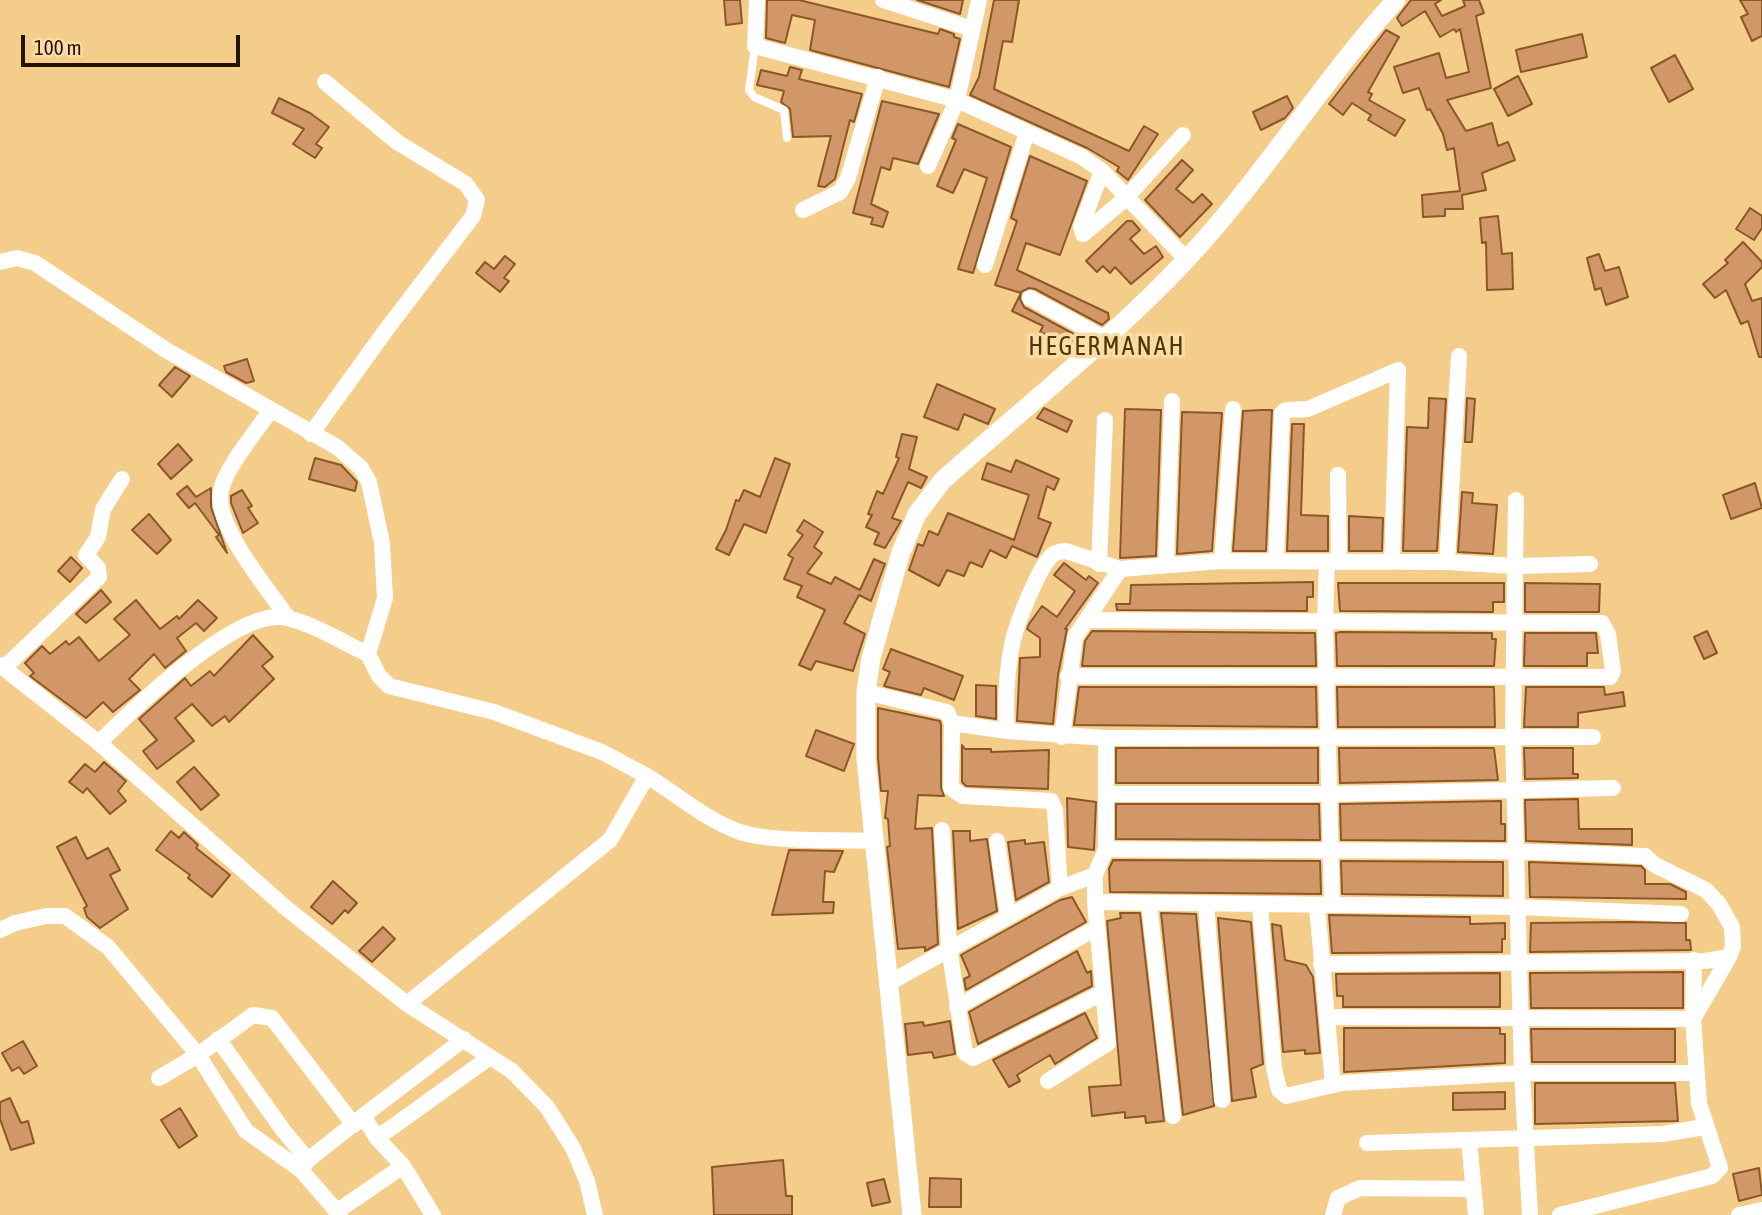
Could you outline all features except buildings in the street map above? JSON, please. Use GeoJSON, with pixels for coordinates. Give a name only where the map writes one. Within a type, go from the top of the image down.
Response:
{"type":"FeatureCollection","features":[{"type":"Feature","properties":{"kind":"street"},"geometry":{"type":"LineString","coordinates":[[757,0],[755,46],[957,100],[1083,157],[1102,172],[1186,260]]}},
{"type":"Feature","properties":{"kind":"street"},"geometry":{"type":"LineString","coordinates":[[928,166],[957,100],[979,0]]}},
{"type":"Feature","properties":{"kind":"street"},"geometry":{"type":"LineString","coordinates":[[912,1215],[866,759],[866,692],[871,658],[901,552],[927,498],[942,481],[1104,338],[1186,260],[1265,165],[1368,31],[1396,0]]}},
{"type":"Feature","properties":{"kind":"street"},"geometry":{"type":"LineString","coordinates":[[894,2],[972,29]]}},
{"type":"Feature","properties":{"kind":"street"},"geometry":{"type":"LineString","coordinates":[[803,210],[840,192],[848,178],[878,77]]}},
{"type":"Feature","properties":{"kind":"street"},"geometry":{"type":"LineString","coordinates":[[311,434],[473,216],[477,200],[466,184],[397,142],[325,82]]}},
{"type":"Feature","properties":{"kind":"street"},"geometry":{"type":"LineString","coordinates":[[985,265],[1027,132]]}},
{"type":"Feature","properties":{"kind":"street"},"geometry":{"type":"LineString","coordinates":[[1102,172],[1081,226],[1083,234],[1125,199],[1183,135]]}},
{"type":"Feature","properties":{"kind":"street"},"geometry":{"type":"LineString","coordinates":[[0,262],[17,258],[35,263],[166,350],[351,457],[369,482],[386,568],[384,598],[368,654],[375,671],[389,686],[494,712],[602,752],[648,776],[701,813],[741,832],[779,838],[874,841]]}},
{"type":"Feature","properties":{"kind":"street"},"geometry":{"type":"LineString","coordinates":[[1030,298],[1104,338]]}},
{"type":"Feature","properties":{"kind":"street"},"geometry":{"type":"LineString","coordinates":[[1447,562],[1459,356]]}},
{"type":"Feature","properties":{"kind":"street"},"geometry":{"type":"LineString","coordinates":[[1276,561],[1282,413],[1286,410],[1308,409],[1398,370],[1392,562]]}},
{"type":"Feature","properties":{"kind":"street"},"geometry":{"type":"LineString","coordinates":[[1166,564],[1172,401]]}},
{"type":"Feature","properties":{"kind":"street"},"geometry":{"type":"LineString","coordinates":[[1222,561],[1233,409]]}},
{"type":"Feature","properties":{"kind":"street"},"geometry":{"type":"LineString","coordinates":[[270,411],[220,491],[224,519],[232,536],[288,618]]}},
{"type":"Feature","properties":{"kind":"street"},"geometry":{"type":"LineString","coordinates":[[1098,564],[1105,420]]}},
{"type":"Feature","properties":{"kind":"street"},"geometry":{"type":"LineString","coordinates":[[1333,1085],[1329,1017],[1321,964],[1324,905],[1331,852],[1325,623],[1333,561],[1338,475]]}},
{"type":"Feature","properties":{"kind":"street"},"geometry":{"type":"LineString","coordinates":[[122,479],[103,509],[98,537],[86,555],[98,568],[99,577],[2,666],[99,743],[286,908],[407,1004],[512,1071],[547,1107],[578,1159],[587,1181],[595,1215]]}},
{"type":"Feature","properties":{"kind":"street"},"geometry":{"type":"LineString","coordinates":[[1516,500],[1516,677],[1513,736],[1522,1073],[1530,1215]]}},
{"type":"Feature","properties":{"kind":"street"},"geometry":{"type":"LineString","coordinates":[[1006,731],[1014,638],[1049,559],[1066,551],[1098,564],[1120,569],[1222,561],[1447,562],[1515,566],[1590,564]]}},
{"type":"Feature","properties":{"kind":"street"},"geometry":{"type":"LineString","coordinates":[[1062,737],[1075,637],[1120,569]]}},
{"type":"Feature","properties":{"kind":"street"},"geometry":{"type":"LineString","coordinates":[[99,743],[140,702],[233,633],[256,620],[288,618],[368,654]]}},
{"type":"Feature","properties":{"kind":"street"},"geometry":{"type":"LineString","coordinates":[[1068,676],[1610,677],[1614,668],[1608,634],[1602,623],[1086,620]]}},
{"type":"Feature","properties":{"kind":"street"},"geometry":{"type":"LineString","coordinates":[[866,692],[942,709],[952,723],[951,788],[954,793],[963,796],[1046,799],[1053,804],[1060,888]]}},
{"type":"Feature","properties":{"kind":"street"},"geometry":{"type":"LineString","coordinates":[[952,723],[1062,737],[1105,738],[1593,737]]}},
{"type":"Feature","properties":{"kind":"street"},"geometry":{"type":"LineString","coordinates":[[1048,1081],[1108,1043],[1110,1032],[1102,993],[1095,902],[1095,875],[1106,849],[1105,738]]}},
{"type":"Feature","properties":{"kind":"street"},"geometry":{"type":"LineString","coordinates":[[407,1004],[610,841],[648,776]]}},
{"type":"Feature","properties":{"kind":"street"},"geometry":{"type":"LineString","coordinates":[[1107,794],[1515,792],[1613,788]]}},
{"type":"Feature","properties":{"kind":"street"},"geometry":{"type":"LineString","coordinates":[[942,830],[949,947],[963,1049],[974,1058],[1102,993]]}},
{"type":"Feature","properties":{"kind":"street"},"geometry":{"type":"LineString","coordinates":[[997,841],[1008,916]]}},
{"type":"Feature","properties":{"kind":"street"},"geometry":{"type":"LineString","coordinates":[[1106,849],[1331,852],[1516,850],[1645,856],[1656,865],[1706,890],[1719,904],[1732,927],[1733,946],[1693,1019]]}},
{"type":"Feature","properties":{"kind":"street"},"geometry":{"type":"LineString","coordinates":[[887,984],[949,947],[1060,888],[1095,875]]}},
{"type":"Feature","properties":{"kind":"street"},"geometry":{"type":"LineString","coordinates":[[1095,902],[1518,907],[1681,914]]}},
{"type":"Feature","properties":{"kind":"street"},"geometry":{"type":"LineString","coordinates":[[1149,903],[1172,1116]]}},
{"type":"Feature","properties":{"kind":"street"},"geometry":{"type":"LineString","coordinates":[[1206,904],[1222,1100]]}},
{"type":"Feature","properties":{"kind":"street"},"geometry":{"type":"LineString","coordinates":[[1260,906],[1274,1068],[1279,1090],[1286,1096],[1333,1085],[1522,1073],[1697,1073]]}},
{"type":"Feature","properties":{"kind":"street"},"geometry":{"type":"LineString","coordinates":[[0,930],[36,918],[65,916],[108,947],[198,1055],[246,1131],[304,1165]]}},
{"type":"Feature","properties":{"kind":"street"},"geometry":{"type":"LineString","coordinates":[[957,1007],[1096,928]]}},
{"type":"Feature","properties":{"kind":"street"},"geometry":{"type":"LineString","coordinates":[[1321,964],[1694,960],[1728,957]]}},
{"type":"Feature","properties":{"kind":"street"},"geometry":{"type":"LineString","coordinates":[[1560,1215],[1712,1176],[1720,1168],[1720,1160],[1704,1126],[1697,1073],[1693,1019],[1694,960]]}},
{"type":"Feature","properties":{"kind":"street"},"geometry":{"type":"LineString","coordinates":[[159,1078],[198,1055],[253,1015],[272,1018],[359,1120],[403,1166],[433,1215]]}},
{"type":"Feature","properties":{"kind":"street"},"geometry":{"type":"LineString","coordinates":[[1329,1017],[1693,1019]]}},
{"type":"Feature","properties":{"kind":"street"},"geometry":{"type":"LineString","coordinates":[[218,1039],[338,1213],[403,1166]]}},
{"type":"Feature","properties":{"kind":"street"},"geometry":{"type":"LineString","coordinates":[[304,1165],[464,1039]]}},
{"type":"Feature","properties":{"kind":"street"},"geometry":{"type":"LineString","coordinates":[[377,1138],[490,1057]]}},
{"type":"Feature","properties":{"kind":"street"},"geometry":{"type":"LineString","coordinates":[[1367,1143],[1663,1133],[1704,1126]]}},
{"type":"Feature","properties":{"kind":"street"},"geometry":{"type":"LineString","coordinates":[[1469,1140],[1476,1215]]}},
{"type":"Feature","properties":{"kind":"street"},"geometry":{"type":"LineString","coordinates":[[1333,1215],[1338,1198],[1360,1188],[1473,1189]]}},
{"type":"Feature","properties":{"kind":"street"},"geometry":{"type":"LineString","coordinates":[[1739,1215],[1762,1210]]}},
{"type":"Feature","properties":{"kind":"lane"},"geometry":{"type":"LineString","coordinates":[[755,46],[749,90],[754,97],[784,110],[787,138]]}},
{"type":"Feature","properties":{"kind":"district","name":"HEGERMANAH"},"geometry":{"type":"Point","coordinates":[1107,347]}}]}
